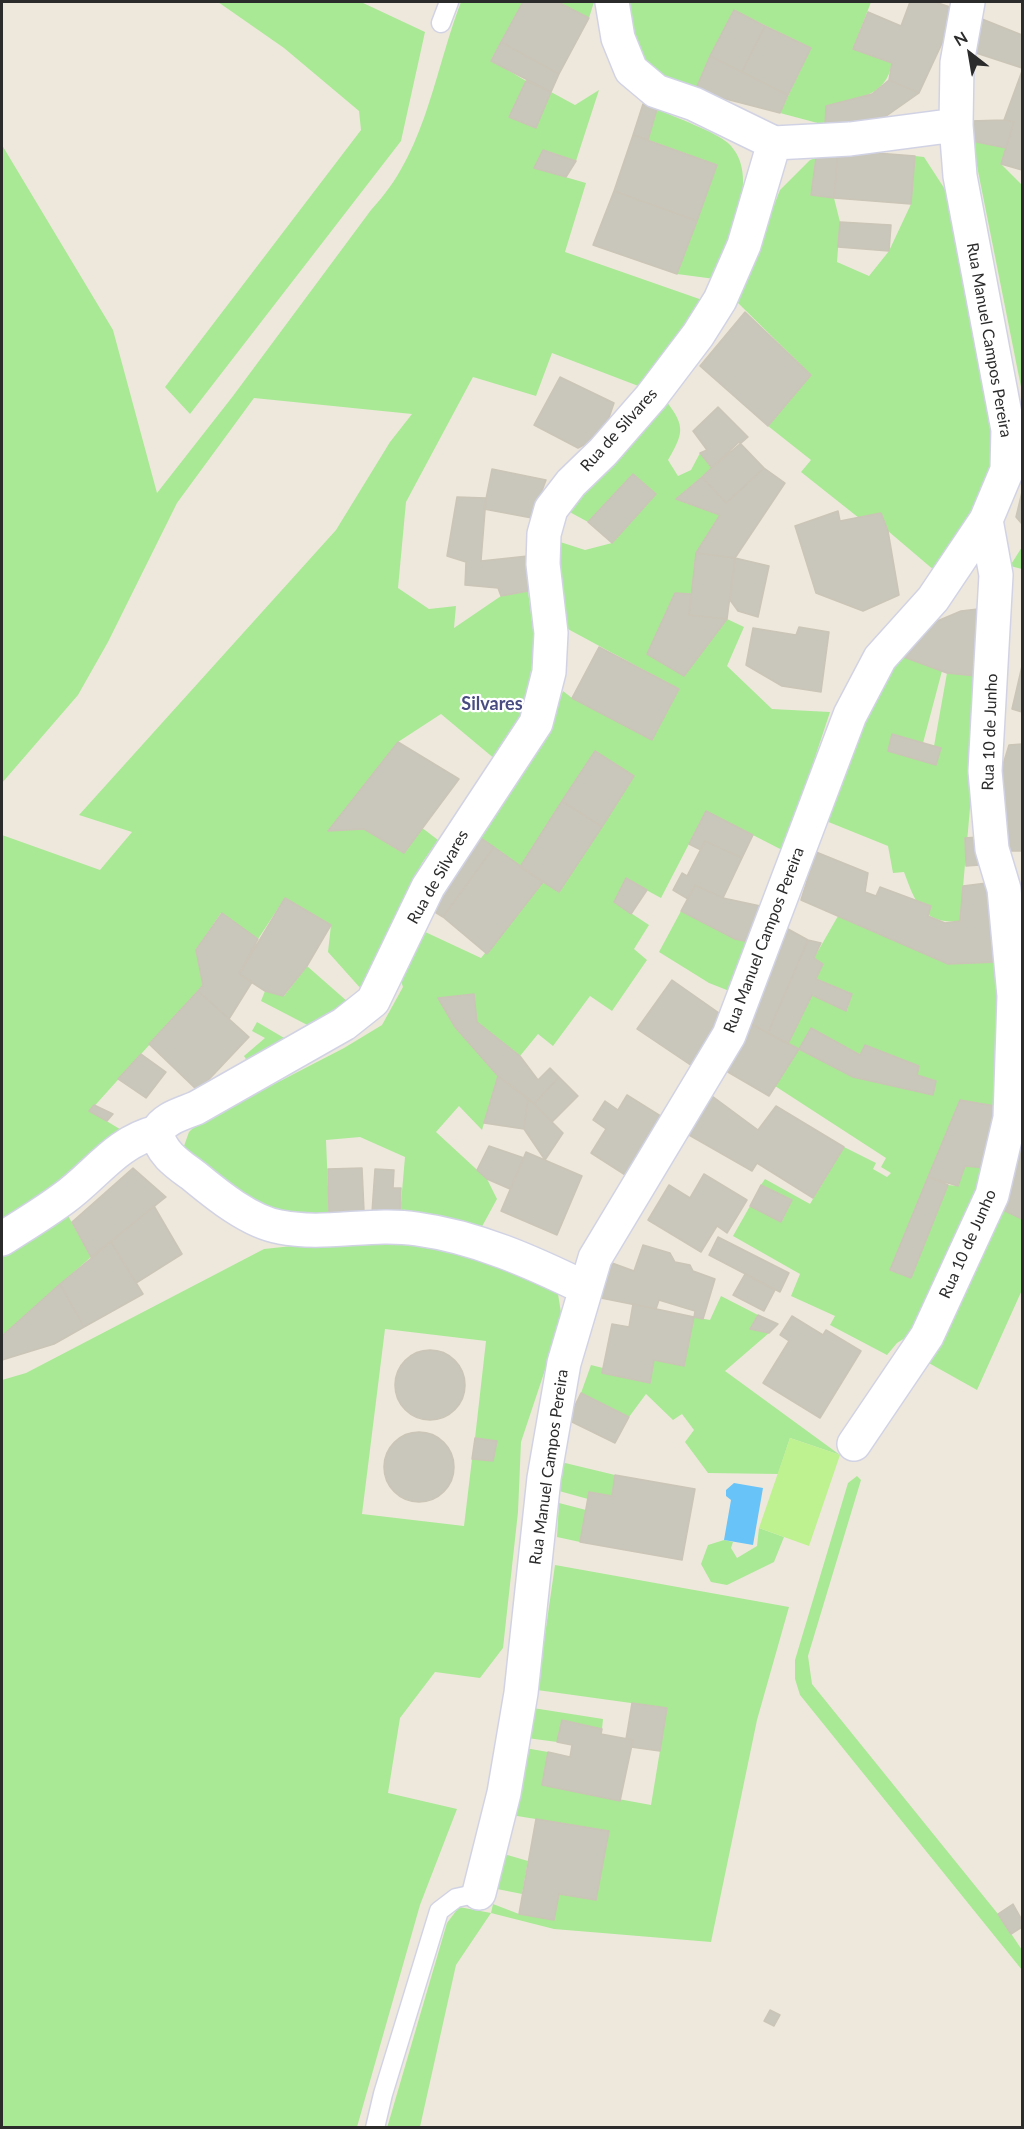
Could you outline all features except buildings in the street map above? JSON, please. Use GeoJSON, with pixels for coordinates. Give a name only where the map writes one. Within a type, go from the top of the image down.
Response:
{"type":"FeatureCollection","features":[{"type":"Feature","properties":{"kind":"street"},"geometry":{"type":"LineString","coordinates":[[612,2],[618,38],[632,70],[656,91],[694,104],[774,143],[850,139],[956,125]]}},
{"type":"Feature","properties":{"kind":"street","name":"Rua Manuel Campos Pereira"},"geometry":{"type":"LineString","coordinates":[[479,1893],[504,1793],[521,1693],[544,1478],[564,1363],[595,1258],[619,1214],[729,1035],[850,715],[880,658],[933,599],[986,520],[1007,470],[1008,430],[960,176],[956,125],[957,63],[968,2]]}},
{"type":"Feature","properties":{"kind":"street","name":"Rua de Silvares"},"geometry":{"type":"LineString","coordinates":[[2,1239],[65,1198],[121,1147],[139,1137],[157,1132],[160,1125],[171,1118],[196,1108],[319,1039],[344,1024],[373,1001],[428,887],[536,723],[549,672],[551,633],[543,564],[544,534],[551,509],[571,483],[603,452],[651,397],[698,335],[720,300],[744,245],[774,143]]}},
{"type":"Feature","properties":{"kind":"street","name":"Rua 10 de Junho"},"geometry":{"type":"LineString","coordinates":[[854,1444],[927,1336],[992,1195],[1010,1118],[1014,996],[1004,889],[993,849],[985,771],[996,575],[986,520]]}},
{"type":"Feature","properties":{"kind":"street"},"geometry":{"type":"LineString","coordinates":[[157,1132],[162,1147],[173,1160],[200,1182],[249,1214],[278,1227],[301,1230],[417,1228],[476,1243],[539,1266],[585,1288]]}},
{"type":"Feature","properties":{"kind":"lane"},"geometry":{"type":"LineString","coordinates":[[441,23],[449,2]]}},
{"type":"Feature","properties":{"kind":"lane"},"geometry":{"type":"LineString","coordinates":[[375,2127],[383,2094],[440,1911],[456,1898],[479,1893]]}},
{"type":"Feature","properties":{"kind":"green space"},"geometry":{"type":"Polygon","coordinates":[[[218,2],[361,2],[425,32],[401,141],[190,414],[165,387],[361,130],[359,111],[284,48],[218,2]]]}},
{"type":"Feature","properties":{"kind":"green space"},"geometry":{"type":"Polygon","coordinates":[[[461,2],[523,2],[491,60],[526,81],[510,117],[535,128],[551,92],[575,105],[599,90],[576,161],[544,150],[534,168],[586,183],[565,252],[708,302],[641,387],[552,353],[536,396],[473,377],[406,502],[398,588],[429,609],[456,606],[454,628],[501,596],[528,591],[535,645],[523,721],[496,760],[441,714],[398,742],[329,831],[364,829],[403,853],[421,827],[438,840],[422,863],[362,990],[328,952],[331,925],[285,898],[258,939],[221,913],[196,950],[203,985],[90,1111],[123,1131],[59,1186],[2,1221],[2,835],[100,870],[132,832],[79,815],[336,530],[390,442],[412,414],[254,398],[177,503],[108,642],[78,695],[2,783],[2,145],[113,330],[157,493],[390,188],[417,138],[461,2]]]}},
{"type":"Feature","properties":{"kind":"green space"},"geometry":{"type":"Polygon","coordinates":[[[558,2],[594,2],[589,18],[558,2]]]}},
{"type":"Feature","properties":{"kind":"green space"},"geometry":{"type":"Polygon","coordinates":[[[628,2],[871,2],[853,49],[892,63],[889,75],[876,90],[868,95],[826,106],[825,125],[780,113],[811,48],[734,10],[695,91],[661,81],[637,52],[628,2]]]}},
{"type":"Feature","properties":{"kind":"green space"},"geometry":{"type":"Polygon","coordinates":[[[657,109],[722,139],[738,156],[743,172],[743,190],[734,228],[715,279],[677,274],[717,165],[648,140],[657,109]]]}},
{"type":"Feature","properties":{"kind":"green space"},"geometry":{"type":"Polygon","coordinates":[[[972,141],[1006,148],[1001,164],[1022,185],[1022,392],[972,141]]]}},
{"type":"Feature","properties":{"kind":"green space"},"geometry":{"type":"Polygon","coordinates":[[[915,156],[924,157],[948,194],[992,440],[990,479],[935,571],[888,531],[881,513],[859,518],[801,472],[811,460],[768,426],[811,375],[736,301],[780,190],[810,160],[816,158],[812,195],[834,198],[840,222],[837,262],[869,276],[889,251],[911,204],[915,156]]]}},
{"type":"Feature","properties":{"kind":"green space"},"geometry":{"type":"Polygon","coordinates":[[[663,397],[679,421],[680,434],[668,460],[678,476],[691,470],[700,453],[712,468],[676,499],[720,515],[691,594],[675,593],[648,654],[684,676],[727,619],[744,627],[727,666],[772,709],[830,712],[784,851],[706,811],[661,898],[626,879],[614,902],[649,925],[634,949],[647,960],[612,1011],[590,996],[553,1046],[538,1034],[520,1056],[477,1022],[474,994],[439,998],[455,1027],[498,1076],[482,1130],[459,1106],[436,1132],[487,1179],[497,1199],[479,1232],[400,1214],[405,1157],[360,1137],[326,1140],[329,1212],[301,1217],[288,1215],[255,1201],[220,1180],[193,1156],[184,1146],[189,1132],[197,1124],[344,1048],[382,1025],[403,987],[400,978],[421,930],[481,958],[543,882],[559,892],[634,776],[595,751],[520,867],[481,838],[550,727],[563,691],[652,740],[679,689],[566,628],[554,540],[585,550],[612,543],[656,494],[633,474],[588,522],[566,510],[663,397]]]}},
{"type":"Feature","properties":{"kind":"green space"},"geometry":{"type":"Polygon","coordinates":[[[1022,547],[1022,569],[1010,566],[1022,547]]]}},
{"type":"Feature","properties":{"kind":"green space"},"geometry":{"type":"Polygon","coordinates":[[[901,656],[942,671],[923,743],[892,735],[888,751],[935,764],[934,746],[947,673],[976,676],[973,774],[960,921],[937,919],[922,909],[912,893],[904,872],[893,873],[888,846],[826,821],[870,697],[901,656]]]}},
{"type":"Feature","properties":{"kind":"green space"},"geometry":{"type":"Polygon","coordinates":[[[681,911],[735,939],[754,943],[737,994],[709,983],[659,952],[681,911]]]}},
{"type":"Feature","properties":{"kind":"green space"},"geometry":{"type":"Polygon","coordinates":[[[838,916],[948,964],[998,962],[1001,1107],[960,1100],[891,1271],[911,1277],[948,1185],[958,1186],[965,1166],[986,1168],[913,1333],[897,1343],[887,1355],[830,1325],[835,1316],[791,1296],[800,1274],[733,1236],[750,1206],[782,1221],[792,1200],[761,1185],[765,1179],[810,1204],[844,1147],[876,1163],[873,1169],[887,1177],[891,1173],[881,1167],[886,1158],[775,1086],[788,1044],[812,995],[847,1010],[852,994],[816,979],[823,964],[814,958],[838,916]],[[811,1028],[799,1049],[853,1077],[933,1094],[936,1081],[917,1075],[918,1066],[865,1045],[860,1055],[811,1028]]]}},
{"type":"Feature","properties":{"kind":"green space"},"geometry":{"type":"Polygon","coordinates":[[[307,966],[348,1002],[315,1029],[261,1001],[265,991],[284,996],[307,966]]]}},
{"type":"Feature","properties":{"kind":"green space"},"geometry":{"type":"Polygon","coordinates":[[[257,1022],[291,1042],[249,1064],[244,1056],[265,1038],[252,1031],[257,1022]]]}},
{"type":"Feature","properties":{"kind":"green space"},"geometry":{"type":"Polygon","coordinates":[[[1003,1210],[1022,1219],[1022,1290],[977,1390],[927,1362],[1003,1210]]]}},
{"type":"Feature","properties":{"kind":"green space"},"geometry":{"type":"Polygon","coordinates":[[[66,1212],[91,1257],[2,1336],[2,1257],[66,1212]]]}},
{"type":"Feature","properties":{"kind":"green space"},"geometry":{"type":"Polygon","coordinates":[[[330,1242],[425,1245],[530,1275],[558,1294],[562,1319],[521,1442],[518,1512],[503,1648],[480,1678],[435,1672],[400,1718],[388,1793],[457,1809],[420,1905],[357,2127],[2,2128],[2,1380],[26,1373],[264,1249],[330,1242]],[[385,1329],[362,1514],[464,1526],[472,1459],[493,1461],[497,1441],[475,1438],[486,1341],[385,1329]]]}},
{"type":"Feature","properties":{"kind":"green space"},"geometry":{"type":"Polygon","coordinates":[[[721,1296],[758,1315],[750,1329],[769,1333],[725,1371],[840,1455],[790,1438],[778,1474],[708,1473],[685,1442],[694,1430],[682,1414],[673,1420],[646,1394],[629,1417],[581,1393],[591,1365],[603,1368],[602,1373],[649,1383],[654,1360],[684,1366],[694,1317],[710,1320],[721,1296]]]}},
{"type":"Feature","properties":{"kind":"green space"},"geometry":{"type":"Polygon","coordinates":[[[790,1438],[840,1455],[809,1546],[759,1528],[790,1438]]]}},
{"type":"Feature","properties":{"kind":"green space"},"geometry":{"type":"Polygon","coordinates":[[[561,1462],[615,1475],[612,1496],[589,1492],[588,1499],[559,1491],[561,1462]]]}},
{"type":"Feature","properties":{"kind":"green space"},"geometry":{"type":"Polygon","coordinates":[[[857,1476],[861,1480],[808,1656],[812,1684],[998,1914],[1022,1950],[1022,1970],[800,1695],[795,1679],[795,1660],[848,1483],[857,1476]]]}},
{"type":"Feature","properties":{"kind":"green space"},"geometry":{"type":"Polygon","coordinates":[[[559,1503],[586,1510],[580,1542],[557,1537],[559,1503]]]}},
{"type":"Feature","properties":{"kind":"green space"},"geometry":{"type":"Polygon","coordinates":[[[759,1528],[784,1537],[774,1562],[727,1585],[711,1582],[701,1564],[708,1545],[724,1540],[733,1542],[731,1548],[737,1558],[757,1546],[759,1528]]]}},
{"type":"Feature","properties":{"kind":"green space"},"geometry":{"type":"Polygon","coordinates":[[[555,1565],[789,1607],[757,1720],[711,1942],[554,1929],[491,1913],[493,1904],[519,1914],[554,1920],[559,1894],[596,1900],[609,1831],[511,1815],[525,1748],[548,1752],[542,1785],[651,1805],[667,1708],[537,1690],[555,1565]]]}},
{"type":"Feature","properties":{"kind":"green space"},"geometry":{"type":"Polygon","coordinates":[[[533,1708],[603,1719],[602,1729],[562,1720],[557,1742],[527,1738],[533,1708]]]}},
{"type":"Feature","properties":{"kind":"green space"},"geometry":{"type":"Polygon","coordinates":[[[504,1854],[528,1861],[522,1894],[497,1889],[504,1854]]]}},
{"type":"Feature","properties":{"kind":"green space"},"geometry":{"type":"Polygon","coordinates":[[[459,1907],[491,1913],[456,1965],[420,2127],[387,2128],[447,1923],[459,1907]]]}},
{"type":"Feature","properties":{"kind":"water"},"geometry":{"type":"Polygon","coordinates":[[[734,1483],[763,1488],[753,1545],[724,1540],[731,1500],[726,1496],[726,1490],[734,1483]]]}},
{"type":"Feature","properties":{"kind":"district","name":"Silvares"},"geometry":{"type":"Point","coordinates":[492,704]}}]}
